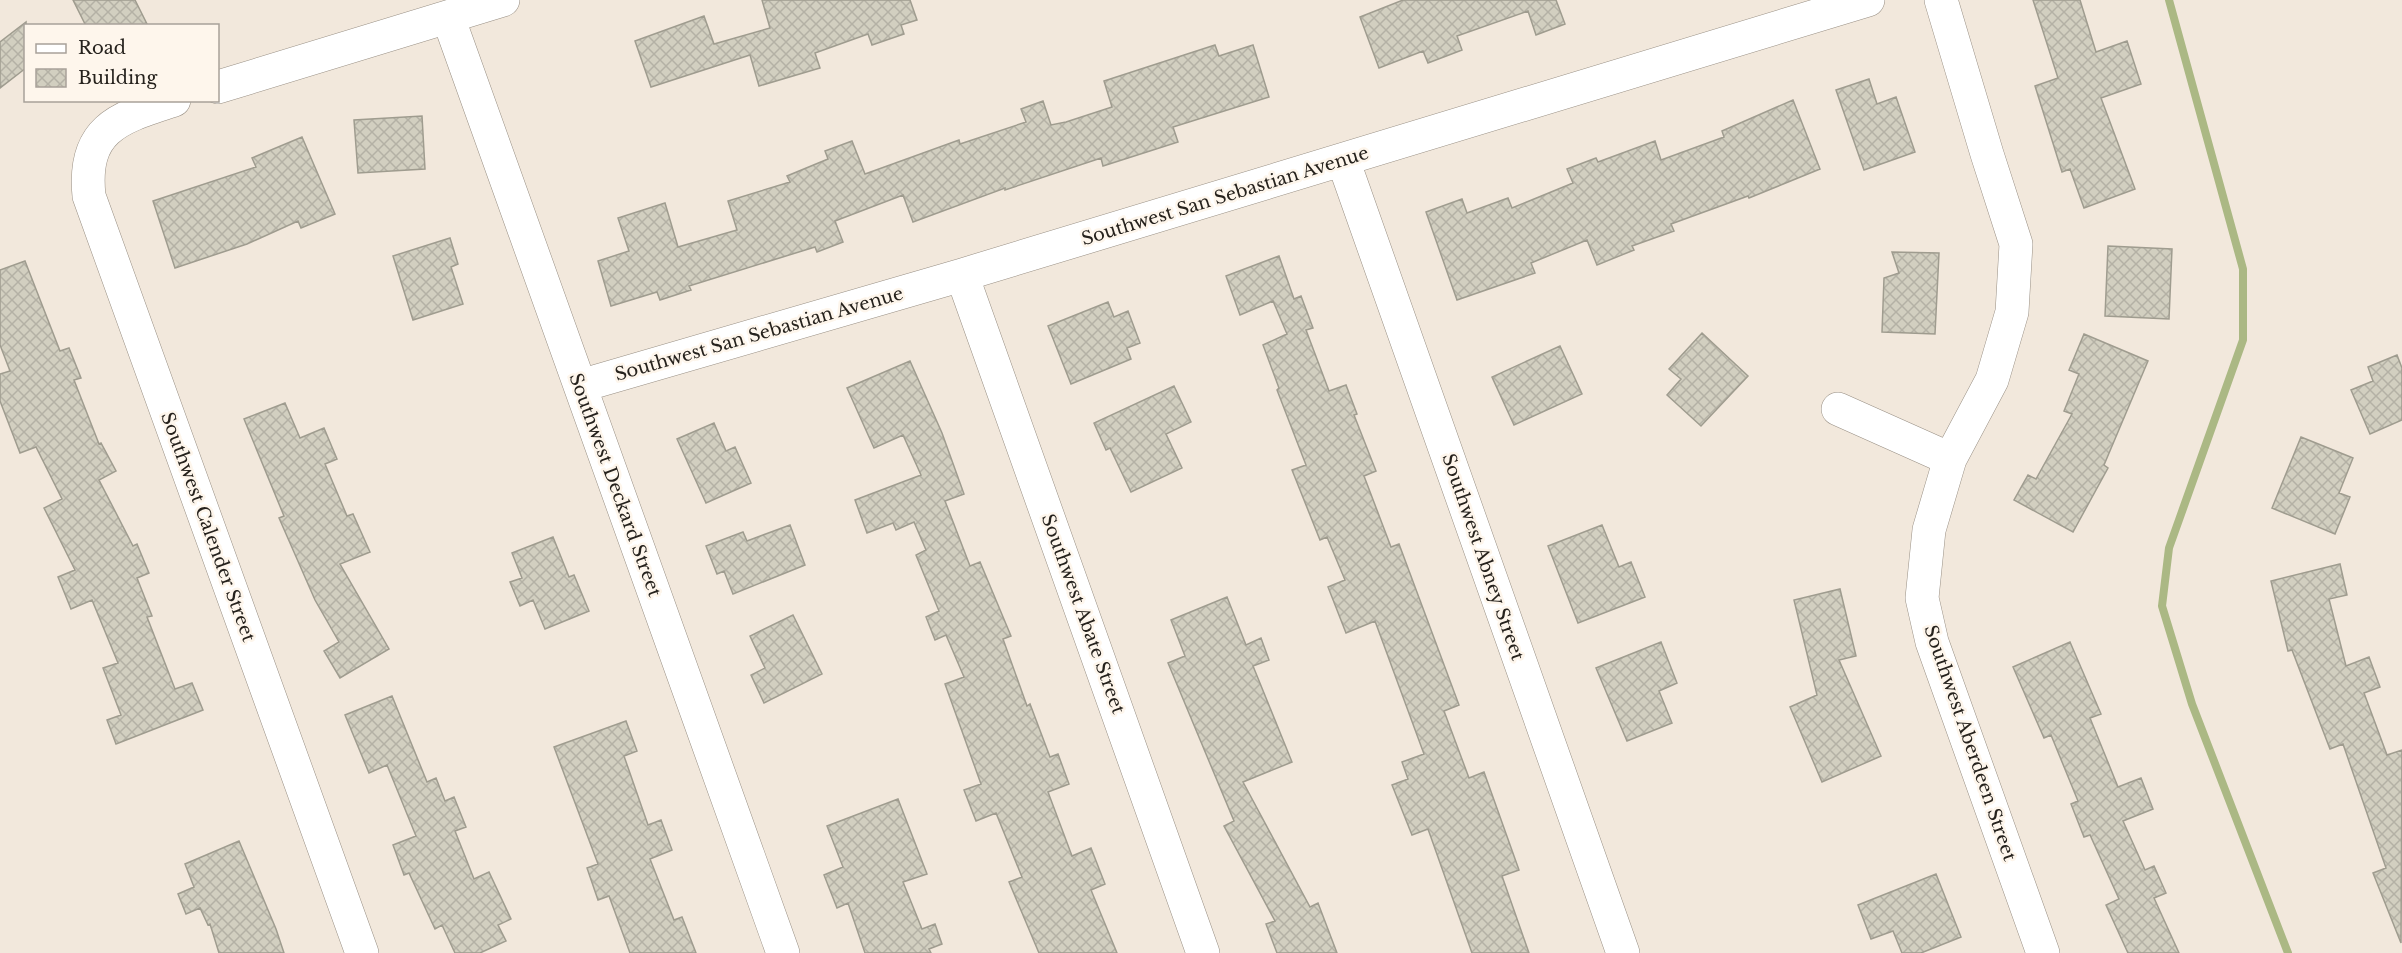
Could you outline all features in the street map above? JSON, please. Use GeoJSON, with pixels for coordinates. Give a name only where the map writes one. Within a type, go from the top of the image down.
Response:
{"type":"FeatureCollection","features":[{"type":"Feature","properties":{"kind":"street"},"geometry":{"type":"LineString","coordinates":[[219,87],[503,0]]}},
{"type":"Feature","properties":{"kind":"street","name":"Southwest San Sebastian Avenue"},"geometry":{"type":"LineString","coordinates":[[580,386],[962,275],[1868,0]]}},
{"type":"Feature","properties":{"kind":"street","name":"Southwest Aberdeen Street"},"geometry":{"type":"LineString","coordinates":[[1941,0],[2016,244],[2013,312],[1992,380],[1950,459],[1929,530],[1922,598],[1932,642],[2043,953]]}},
{"type":"Feature","properties":{"kind":"street","name":"Southwest Deckard Street"},"geometry":{"type":"LineString","coordinates":[[448,17],[783,953]]}},
{"type":"Feature","properties":{"kind":"street","name":"Southwest Calender Street"},"geometry":{"type":"LineString","coordinates":[[168,102],[131,114],[112,125],[97,141],[89,156],[86,174],[89,196],[362,953]]}},
{"type":"Feature","properties":{"kind":"street","name":"Southwest Abney Street"},"geometry":{"type":"LineString","coordinates":[[1343,160],[1623,953]]}},
{"type":"Feature","properties":{"kind":"street","name":"Southwest Abate Street"},"geometry":{"type":"LineString","coordinates":[[962,275],[1203,953]]}},
{"type":"Feature","properties":{"kind":"street"},"geometry":{"type":"LineString","coordinates":[[1838,409],[1950,459]]}},
{"type":"Feature","properties":{"kind":"building"},"geometry":{"type":"Polygon","coordinates":[[[73,0],[135,0],[147,24],[85,24],[73,0]]]}},
{"type":"Feature","properties":{"kind":"building"},"geometry":{"type":"Polygon","coordinates":[[[762,0],[910,0],[917,20],[901,25],[904,34],[872,45],[868,34],[815,53],[820,68],[759,86],[750,55],[651,87],[635,41],[704,16],[714,44],[770,28],[762,0]]]}},
{"type":"Feature","properties":{"kind":"building"},"geometry":{"type":"Polygon","coordinates":[[[1403,0],[1556,0],[1565,24],[1536,35],[1528,11],[1457,36],[1462,50],[1428,63],[1423,51],[1379,68],[1360,17],[1403,0]]]}},
{"type":"Feature","properties":{"kind":"building"},"geometry":{"type":"Polygon","coordinates":[[[2033,0],[2080,0],[2096,52],[2127,41],[2141,84],[2101,98],[2135,189],[2084,208],[2070,169],[2062,172],[2035,86],[2058,78],[2033,0]]]}},
{"type":"Feature","properties":{"kind":"building"},"geometry":{"type":"Polygon","coordinates":[[[26,22],[24,24],[24,70],[0,88],[0,42],[26,22]]]}},
{"type":"Feature","properties":{"kind":"building"},"geometry":{"type":"Polygon","coordinates":[[[1215,45],[1219,56],[1253,45],[1269,97],[1173,127],[1178,142],[1103,166],[1101,158],[1005,190],[1005,188],[913,222],[903,195],[835,221],[843,242],[817,252],[815,247],[689,286],[691,290],[660,300],[657,292],[611,306],[598,261],[629,251],[618,218],[665,203],[678,247],[737,230],[728,201],[790,182],[787,176],[828,159],[825,151],[852,141],[865,174],[959,140],[960,144],[1026,122],[1021,109],[1043,101],[1051,125],[1066,122],[1112,107],[1104,81],[1215,45]]]}},
{"type":"Feature","properties":{"kind":"building"},"geometry":{"type":"Polygon","coordinates":[[[1869,79],[1877,104],[1896,97],[1915,152],[1864,170],[1836,90],[1869,79]]]}},
{"type":"Feature","properties":{"kind":"building"},"geometry":{"type":"Polygon","coordinates":[[[1793,100],[1820,169],[1749,198],[1748,196],[1671,224],[1674,231],[1632,246],[1634,250],[1597,265],[1587,240],[1531,263],[1535,273],[1457,300],[1426,212],[1462,199],[1467,213],[1508,198],[1512,208],[1573,183],[1567,169],[1596,158],[1598,162],[1655,141],[1661,160],[1724,137],[1722,131],[1793,100]]]}},
{"type":"Feature","properties":{"kind":"building"},"geometry":{"type":"Polygon","coordinates":[[[422,116],[425,169],[358,173],[354,120],[422,116]]]}},
{"type":"Feature","properties":{"kind":"building"},"geometry":{"type":"Polygon","coordinates":[[[302,137],[335,214],[301,228],[298,221],[247,244],[175,268],[153,201],[256,167],[252,158],[302,137]]]}},
{"type":"Feature","properties":{"kind":"building"},"geometry":{"type":"Polygon","coordinates":[[[450,238],[458,264],[451,267],[463,304],[413,320],[393,256],[450,238]]]}},
{"type":"Feature","properties":{"kind":"building"},"geometry":{"type":"Polygon","coordinates":[[[2108,246],[2172,249],[2169,319],[2105,316],[2108,246]]]}},
{"type":"Feature","properties":{"kind":"building"},"geometry":{"type":"Polygon","coordinates":[[[1892,252],[1939,253],[1935,334],[1882,332],[1884,278],[1899,273],[1892,252]]]}},
{"type":"Feature","properties":{"kind":"building"},"geometry":{"type":"Polygon","coordinates":[[[1279,256],[1294,299],[1301,296],[1313,328],[1306,330],[1329,391],[1346,385],[1357,414],[1354,415],[1376,471],[1364,476],[1391,547],[1399,544],[1459,705],[1444,711],[1469,778],[1484,772],[1519,870],[1502,876],[1529,953],[1472,953],[1428,829],[1412,835],[1392,785],[1408,779],[1402,762],[1424,754],[1375,621],[1346,633],[1328,587],[1345,580],[1327,537],[1320,540],[1292,470],[1306,465],[1277,390],[1279,388],[1263,345],[1287,334],[1273,301],[1240,315],[1226,276],[1279,256]]]}},
{"type":"Feature","properties":{"kind":"building"},"geometry":{"type":"Polygon","coordinates":[[[25,261],[60,351],[69,348],[81,378],[74,380],[99,444],[101,443],[116,471],[99,480],[133,546],[137,544],[149,573],[137,578],[152,616],[147,617],[175,689],[192,683],[203,710],[116,744],[107,720],[121,715],[103,668],[118,663],[92,600],[71,609],[58,577],[75,570],[44,508],[62,499],[36,447],[20,453],[0,401],[0,374],[10,371],[0,345],[0,270],[25,261]]]}},
{"type":"Feature","properties":{"kind":"building"},"geometry":{"type":"Polygon","coordinates":[[[1108,302],[1114,317],[1128,311],[1140,343],[1127,348],[1131,359],[1071,384],[1048,326],[1108,302]]]}},
{"type":"Feature","properties":{"kind":"building"},"geometry":{"type":"Polygon","coordinates":[[[1702,333],[1748,376],[1701,426],[1667,395],[1681,379],[1669,369],[1702,333]]]}},
{"type":"Feature","properties":{"kind":"building"},"geometry":{"type":"Polygon","coordinates":[[[2084,334],[2148,361],[2104,465],[2108,468],[2073,532],[2014,500],[2028,475],[2036,479],[2072,414],[2064,411],[2079,374],[2069,370],[2084,334]]]}},
{"type":"Feature","properties":{"kind":"building"},"geometry":{"type":"Polygon","coordinates":[[[1560,346],[1582,394],[1514,425],[1492,377],[1560,346]]]}},
{"type":"Feature","properties":{"kind":"building"},"geometry":{"type":"Polygon","coordinates":[[[2397,355],[2402,368],[2402,420],[2370,434],[2351,390],[2373,381],[2368,367],[2397,355]]]}},
{"type":"Feature","properties":{"kind":"building"},"geometry":{"type":"Polygon","coordinates":[[[910,361],[942,433],[964,494],[945,501],[970,566],[980,562],[1011,636],[1003,639],[1027,706],[1030,704],[1050,757],[1058,754],[1069,784],[1048,792],[1072,856],[1091,848],[1105,884],[1091,890],[1117,953],[1039,953],[1009,882],[1022,877],[996,813],[976,821],[964,790],[981,784],[945,684],[964,677],[946,635],[935,640],[926,617],[939,611],[916,555],[926,550],[914,522],[896,530],[893,523],[867,533],[855,500],[921,475],[903,435],[874,448],[847,388],[910,361]]]}},
{"type":"Feature","properties":{"kind":"building"},"geometry":{"type":"Polygon","coordinates":[[[1174,386],[1191,422],[1166,434],[1182,468],[1131,492],[1110,448],[1106,450],[1094,423],[1174,386]]]}},
{"type":"Feature","properties":{"kind":"building"},"geometry":{"type":"Polygon","coordinates":[[[285,403],[300,438],[324,428],[337,459],[325,464],[347,516],[353,514],[370,552],[340,564],[389,649],[340,678],[324,651],[339,642],[315,600],[279,518],[284,516],[244,419],[285,403]]]}},
{"type":"Feature","properties":{"kind":"building"},"geometry":{"type":"Polygon","coordinates":[[[714,423],[726,451],[735,447],[751,483],[706,503],[677,439],[714,423]]]}},
{"type":"Feature","properties":{"kind":"building"},"geometry":{"type":"Polygon","coordinates":[[[2301,437],[2353,458],[2339,493],[2350,497],[2335,534],[2272,508],[2301,437]]]}},
{"type":"Feature","properties":{"kind":"building"},"geometry":{"type":"Polygon","coordinates":[[[790,525],[805,565],[733,594],[724,571],[717,574],[706,546],[743,532],[747,541],[790,525]]]}},
{"type":"Feature","properties":{"kind":"building"},"geometry":{"type":"Polygon","coordinates":[[[1602,525],[1619,567],[1631,562],[1645,597],[1578,623],[1548,546],[1602,525]]]}},
{"type":"Feature","properties":{"kind":"building"},"geometry":{"type":"Polygon","coordinates":[[[553,537],[569,577],[574,575],[589,611],[545,629],[533,600],[520,606],[510,582],[522,578],[512,553],[553,537]]]}},
{"type":"Feature","properties":{"kind":"building"},"geometry":{"type":"Polygon","coordinates":[[[2340,564],[2347,595],[2329,599],[2346,666],[2369,657],[2380,687],[2364,693],[2387,755],[2402,750],[2401,943],[2373,873],[2386,868],[2343,744],[2330,749],[2292,650],[2288,651],[2271,581],[2340,564]]]}},
{"type":"Feature","properties":{"kind":"building"},"geometry":{"type":"Polygon","coordinates":[[[1840,589],[1856,656],[1839,660],[1881,756],[1822,782],[1790,707],[1817,695],[1794,600],[1840,589]]]}},
{"type":"Feature","properties":{"kind":"building"},"geometry":{"type":"Polygon","coordinates":[[[1227,597],[1246,645],[1261,638],[1269,660],[1253,666],[1292,762],[1243,782],[1310,907],[1318,903],[1337,953],[1277,953],[1266,924],[1275,921],[1224,826],[1234,821],[1168,663],[1185,656],[1171,620],[1227,597]]]}},
{"type":"Feature","properties":{"kind":"building"},"geometry":{"type":"Polygon","coordinates":[[[793,615],[822,674],[764,703],[751,675],[765,668],[750,636],[793,615]]]}},
{"type":"Feature","properties":{"kind":"building"},"geometry":{"type":"Polygon","coordinates":[[[1661,642],[1677,683],[1659,691],[1672,723],[1627,741],[1596,668],[1661,642]]]}},
{"type":"Feature","properties":{"kind":"building"},"geometry":{"type":"Polygon","coordinates":[[[2070,642],[2101,714],[2090,718],[2118,787],[2141,778],[2153,809],[2123,821],[2145,870],[2154,866],[2166,893],[2154,898],[2179,953],[2128,953],[2106,905],[2119,899],[2090,835],[2084,837],[2071,804],[2078,801],[2051,735],[2044,738],[2013,667],[2070,642]]]}},
{"type":"Feature","properties":{"kind":"building"},"geometry":{"type":"Polygon","coordinates":[[[392,696],[427,782],[436,778],[445,801],[454,797],[466,827],[455,831],[474,879],[489,872],[511,919],[498,925],[506,941],[480,953],[455,953],[442,925],[435,929],[409,873],[404,875],[393,845],[416,836],[387,765],[369,773],[345,715],[392,696]]]}},
{"type":"Feature","properties":{"kind":"building"},"geometry":{"type":"Polygon","coordinates":[[[626,721],[637,751],[624,756],[648,825],[661,820],[672,850],[650,859],[674,920],[682,917],[696,953],[630,953],[609,896],[598,900],[587,868],[598,864],[554,747],[626,721]]]}},
{"type":"Feature","properties":{"kind":"building"},"geometry":{"type":"Polygon","coordinates":[[[898,799],[927,874],[903,882],[922,929],[935,924],[942,944],[929,949],[931,953],[865,953],[848,903],[837,908],[824,875],[843,867],[827,826],[898,799]]]}},
{"type":"Feature","properties":{"kind":"building"},"geometry":{"type":"Polygon","coordinates":[[[239,841],[284,953],[219,953],[210,924],[208,925],[200,908],[186,914],[178,894],[194,887],[185,864],[239,841]]]}},
{"type":"Feature","properties":{"kind":"building"},"geometry":{"type":"Polygon","coordinates":[[[1936,874],[1961,937],[1921,953],[1902,953],[1893,931],[1871,939],[1858,905],[1936,874]]]}},
{"type":"Feature","properties":{"kind":"waterway"},"geometry":{"type":"LineString","coordinates":[[2169,0],[2243,269],[2243,340],[2169,548],[2162,606],[2192,704],[2288,953]]}}]}
